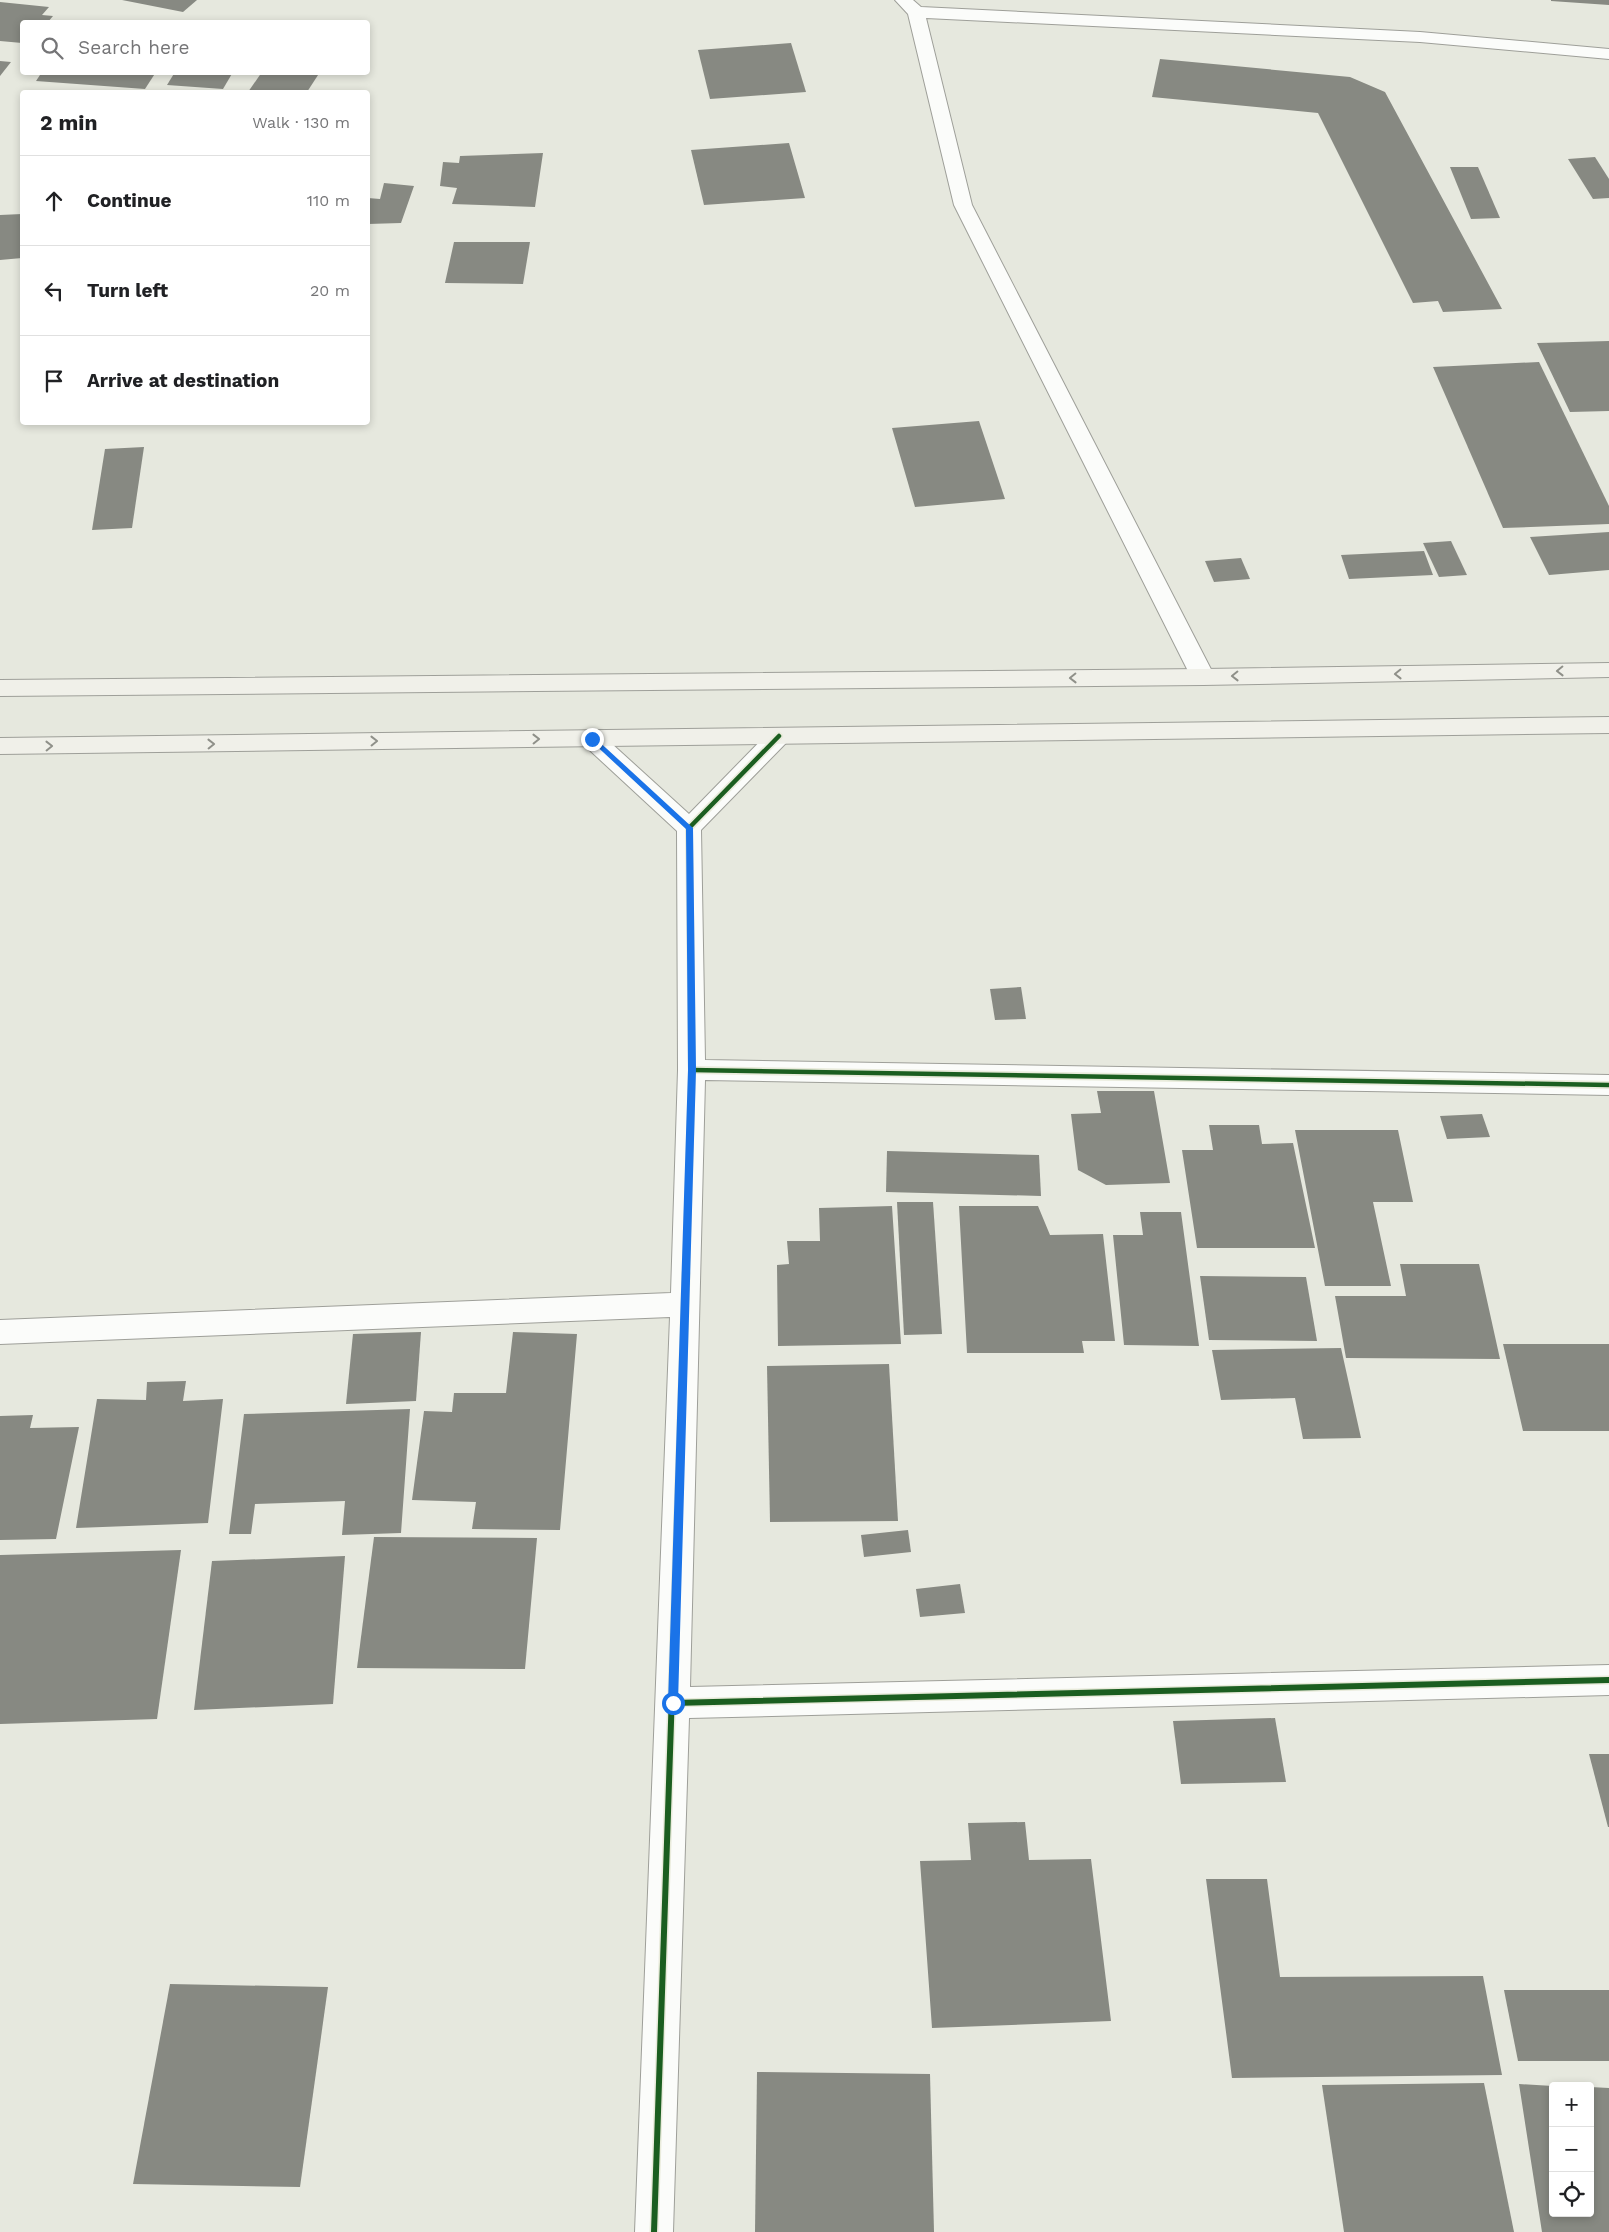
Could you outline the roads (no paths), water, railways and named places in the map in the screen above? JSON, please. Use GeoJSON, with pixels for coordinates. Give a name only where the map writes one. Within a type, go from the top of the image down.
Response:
{"type":"FeatureCollection","features":[{"type":"Feature","properties":{"kind":"main road"},"geometry":{"type":"LineString","coordinates":[[0,688],[1203,677],[1609,670]]}},
{"type":"Feature","properties":{"kind":"main road"},"geometry":{"type":"LineString","coordinates":[[0,746],[1609,725]]}},
{"type":"Feature","properties":{"kind":"street"},"geometry":{"type":"LineString","coordinates":[[1203,677],[963,205],[910,6],[1420,37],[1609,54]]}},
{"type":"Feature","properties":{"kind":"street"},"geometry":{"type":"LineString","coordinates":[[654,2232],[673,1703],[692,1070],[690,828],[779,736]]}},
{"type":"Feature","properties":{"kind":"street"},"geometry":{"type":"LineString","coordinates":[[592,739],[690,828]]}},
{"type":"Feature","properties":{"kind":"street"},"geometry":{"type":"LineString","coordinates":[[692,1070],[1609,1085]]}},
{"type":"Feature","properties":{"kind":"street"},"geometry":{"type":"LineString","coordinates":[[0,1332],[685,1304]]}},
{"type":"Feature","properties":{"kind":"street"},"geometry":{"type":"LineString","coordinates":[[673,1703],[1609,1680]]}}]}
